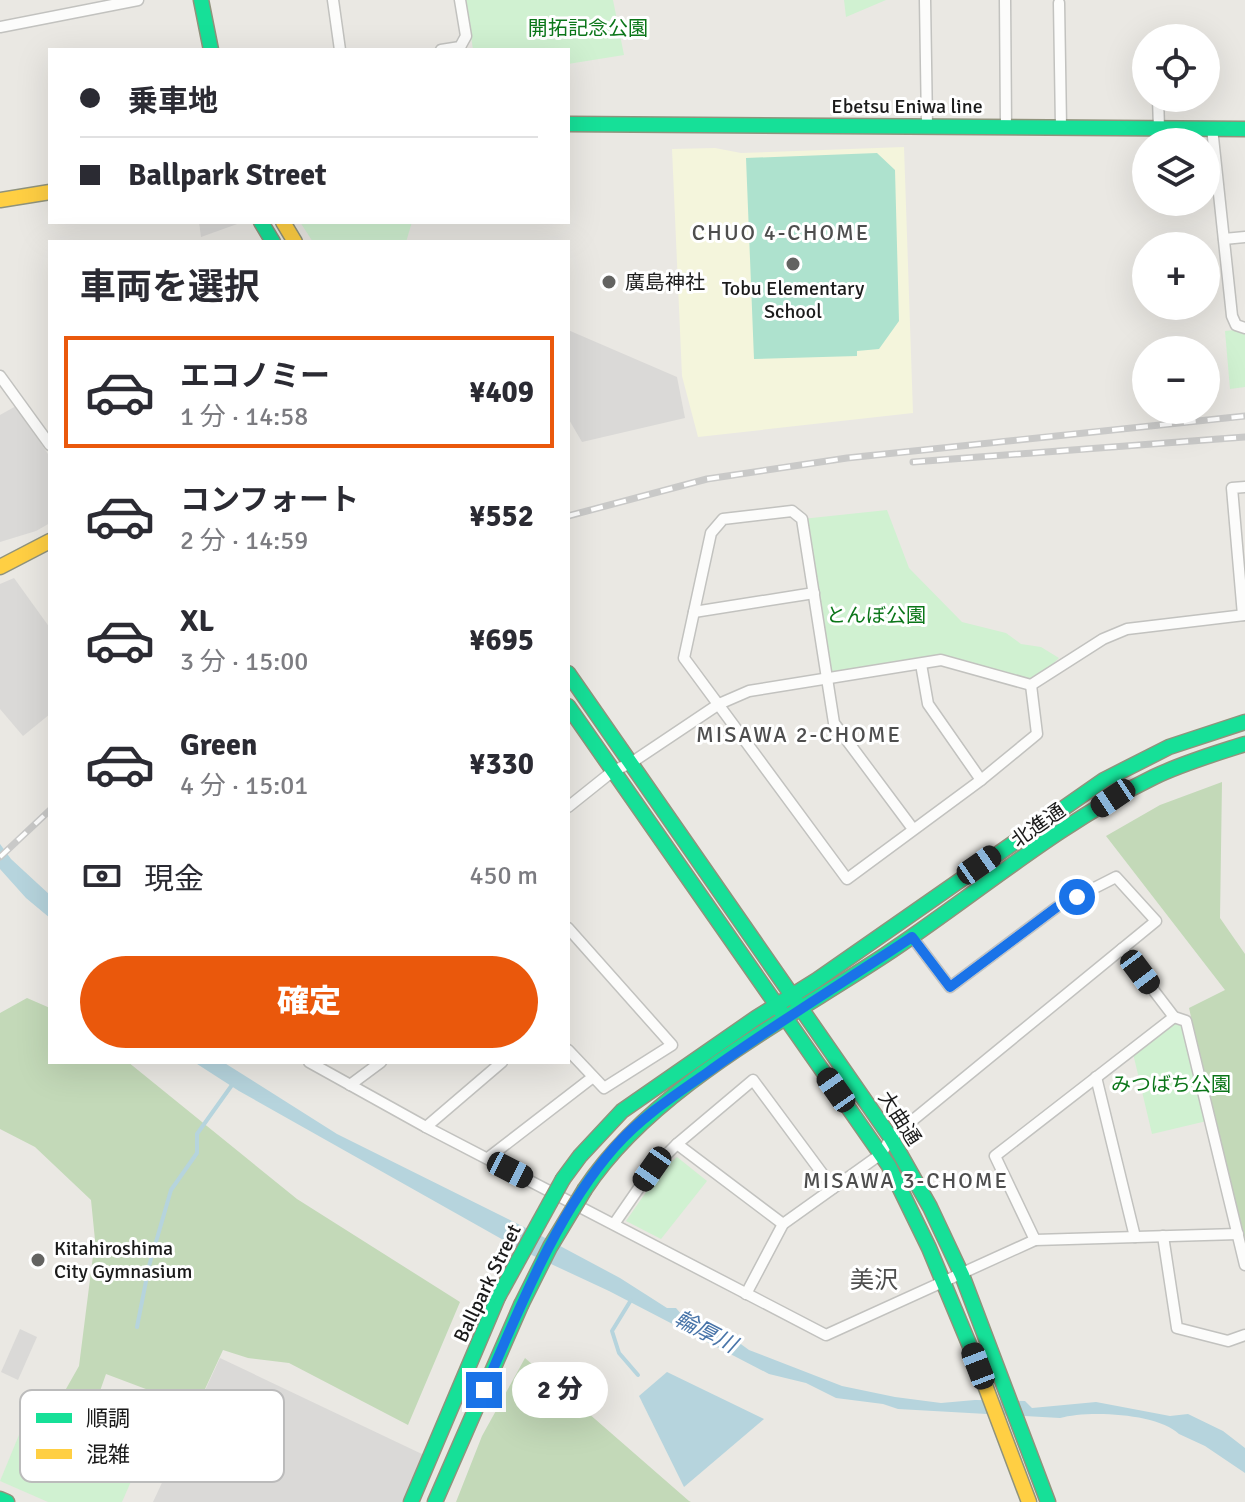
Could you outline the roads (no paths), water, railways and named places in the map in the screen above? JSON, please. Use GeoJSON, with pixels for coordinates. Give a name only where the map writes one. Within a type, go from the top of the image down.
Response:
{"type":"FeatureCollection","features":[{"type":"Feature","properties":{"kind":"main road"},"geometry":{"type":"LineString","coordinates":[[201,0],[211,48]]}},
{"type":"Feature","properties":{"kind":"main road","name":"Ebetsu Eniwa line"},"geometry":{"type":"LineString","coordinates":[[570,124],[1159,128]]}},
{"type":"Feature","properties":{"kind":"main road","name":"Ebetsu Eniwa line"},"geometry":{"type":"LineString","coordinates":[[1220,128],[1245,129]]}},
{"type":"Feature","properties":{"kind":"main road"},"geometry":{"type":"LineString","coordinates":[[0,200],[48,192]]}},
{"type":"Feature","properties":{"kind":"main road"},"geometry":{"type":"LineString","coordinates":[[0,567],[48,542]]}},
{"type":"Feature","properties":{"kind":"main road","name":"大曲通"},"geometry":{"type":"LineString","coordinates":[[570,676],[891,1138],[930,1207],[962,1275],[1048,1502]]}},
{"type":"Feature","properties":{"kind":"main road","name":"大曲通"},"geometry":{"type":"LineString","coordinates":[[570,709],[881,1154],[916,1217],[946,1281],[1029,1502]]}},
{"type":"Feature","properties":{"kind":"main road","name":"北進通"},"geometry":{"type":"LineString","coordinates":[[792,995],[1104,780],[1169,747],[1245,722]]}},
{"type":"Feature","properties":{"kind":"main road","name":"北進通"},"geometry":{"type":"LineString","coordinates":[[786,1017],[912,937],[1113,798],[1188,762],[1245,744]]}},
{"type":"Feature","properties":{"kind":"main road","name":"Ballpark Street"},"geometry":{"type":"LineString","coordinates":[[411,1502],[498,1297],[563,1179],[580,1156],[622,1111],[792,995]]}},
{"type":"Feature","properties":{"kind":"main road","name":"Ballpark Street"},"geometry":{"type":"LineString","coordinates":[[435,1502],[521,1305],[550,1247],[614,1148],[644,1118],[786,1017]]}},
{"type":"Feature","properties":{"kind":"main road"},"geometry":{"type":"LineString","coordinates":[[0,1499],[7,1502]]}},
{"type":"Feature","properties":{"kind":"street"},"geometry":{"type":"LineString","coordinates":[[0,27],[90,5],[138,0]]}},
{"type":"Feature","properties":{"kind":"street"},"geometry":{"type":"LineString","coordinates":[[333,0],[340,48]]}},
{"type":"Feature","properties":{"kind":"street"},"geometry":{"type":"LineString","coordinates":[[454,48],[460,47],[466,36],[460,0]]}},
{"type":"Feature","properties":{"kind":"street"},"geometry":{"type":"LineString","coordinates":[[925,0],[927,125]]}},
{"type":"Feature","properties":{"kind":"street"},"geometry":{"type":"LineString","coordinates":[[1005,0],[1006,127]]}},
{"type":"Feature","properties":{"kind":"street"},"geometry":{"type":"LineString","coordinates":[[1059,3],[1061,127]]}},
{"type":"Feature","properties":{"kind":"street"},"geometry":{"type":"LineString","coordinates":[[1158,112],[1159,128]]}},
{"type":"Feature","properties":{"kind":"street"},"geometry":{"type":"LineString","coordinates":[[1220,202],[1232,316],[1236,325],[1245,328]]}},
{"type":"Feature","properties":{"kind":"street"},"geometry":{"type":"LineString","coordinates":[[1224,239],[1245,237]]}},
{"type":"Feature","properties":{"kind":"street"},"geometry":{"type":"LineString","coordinates":[[0,376],[48,442]]}},
{"type":"Feature","properties":{"kind":"street"},"geometry":{"type":"LineString","coordinates":[[570,805],[613,771],[631,763],[719,704],[749,691],[941,660],[1031,685],[1103,639],[1127,629],[1244,615],[1232,488],[1245,487]]}},
{"type":"Feature","properties":{"kind":"street"},"geometry":{"type":"LineString","coordinates":[[913,829],[834,723],[802,519],[792,511],[723,519],[711,533],[684,658],[847,879],[981,780],[1037,734],[1031,685]]}},
{"type":"Feature","properties":{"kind":"street"},"geometry":{"type":"LineString","coordinates":[[694,612],[814,593]]}},
{"type":"Feature","properties":{"kind":"street"},"geometry":{"type":"LineString","coordinates":[[921,664],[928,704],[981,780]]}},
{"type":"Feature","properties":{"kind":"street"},"geometry":{"type":"LineString","coordinates":[[746,1294],[783,1224],[881,1154],[891,1138],[1156,921],[1116,877],[1057,907],[950,987],[912,937]]}},
{"type":"Feature","properties":{"kind":"street"},"geometry":{"type":"LineString","coordinates":[[570,930],[672,1045],[604,1088],[570,1052]]}},
{"type":"Feature","properties":{"kind":"street"},"geometry":{"type":"LineString","coordinates":[[1122,949],[1174,1017],[1186,1021],[1245,1265]]}},
{"type":"Feature","properties":{"kind":"street"},"geometry":{"type":"LineString","coordinates":[[1035,1240],[995,1156],[1174,1017]]}},
{"type":"Feature","properties":{"kind":"street"},"geometry":{"type":"LineString","coordinates":[[313,1064],[426,1127],[826,1335],[1035,1240],[1238,1234]]}},
{"type":"Feature","properties":{"kind":"street"},"geometry":{"type":"LineString","coordinates":[[350,1085],[378,1064]]}},
{"type":"Feature","properties":{"kind":"street"},"geometry":{"type":"LineString","coordinates":[[426,1127],[500,1064]]}},
{"type":"Feature","properties":{"kind":"street"},"geometry":{"type":"LineString","coordinates":[[488,1158],[593,1077]]}},
{"type":"Feature","properties":{"kind":"street"},"geometry":{"type":"LineString","coordinates":[[1096,1077],[1135,1237]]}},
{"type":"Feature","properties":{"kind":"street"},"geometry":{"type":"LineString","coordinates":[[614,1224],[652,1169],[753,1080],[833,1188]]}},
{"type":"Feature","properties":{"kind":"street"},"geometry":{"type":"LineString","coordinates":[[677,1144],[783,1224]]}},
{"type":"Feature","properties":{"kind":"street"},"geometry":{"type":"LineString","coordinates":[[1163,1236],[1177,1328],[1228,1341],[1245,1335]]}},
{"type":"Feature","properties":{"kind":"water"},"geometry":{"type":"Polygon","coordinates":[[[0,844],[11,859],[48,893],[48,916],[26,898],[0,869],[0,844]]]}},
{"type":"Feature","properties":{"kind":"water","name":"輪厚川"},"geometry":{"type":"Polygon","coordinates":[[[197,1064],[226,1064],[337,1134],[532,1231],[620,1278],[667,1308],[676,1308],[682,1315],[718,1335],[842,1386],[941,1403],[1025,1401],[1032,1408],[1096,1402],[1170,1416],[1188,1414],[1223,1431],[1245,1448],[1245,1473],[1169,1427],[1139,1418],[1087,1414],[1060,1418],[898,1409],[836,1398],[806,1383],[769,1374],[609,1291],[521,1250],[239,1091],[197,1064]]]}},
{"type":"Feature","properties":{"kind":"water"},"geometry":{"type":"Polygon","coordinates":[[[667,1372],[764,1419],[684,1487],[639,1396],[667,1372]]]}},
{"type":"Feature","properties":{"kind":"waterway"},"geometry":{"type":"LineString","coordinates":[[137,1327],[149,1266],[171,1190],[197,1153],[197,1134],[232,1085]]}},
{"type":"Feature","properties":{"kind":"waterway"},"geometry":{"type":"LineString","coordinates":[[631,1300],[612,1331],[619,1353],[638,1375]]}},
{"type":"Feature","properties":{"kind":"railway"},"geometry":{"type":"LineString","coordinates":[[570,515],[707,479],[847,458],[1245,416]]}},
{"type":"Feature","properties":{"kind":"railway"},"geometry":{"type":"LineString","coordinates":[[913,462],[1245,437]]}},
{"type":"Feature","properties":{"kind":"railway"},"geometry":{"type":"LineString","coordinates":[[0,857],[48,812]]}},
{"type":"Feature","properties":{"kind":"place","name":"Tobu Elementary School"},"geometry":{"type":"Point","coordinates":[793,264]}},
{"type":"Feature","properties":{"kind":"place","name":"廣島神社"},"geometry":{"type":"Point","coordinates":[609,282]}},
{"type":"Feature","properties":{"kind":"place","name":"Kitahiroshima City Gymnasium"},"geometry":{"type":"Point","coordinates":[38,1260]}},
{"type":"Feature","properties":{"kind":"district","name":"CHUO 4-CHOME"},"geometry":{"type":"Point","coordinates":[781,232]}},
{"type":"Feature","properties":{"kind":"district","name":"MISAWA 2-CHOME"},"geometry":{"type":"Point","coordinates":[799,734]}},
{"type":"Feature","properties":{"kind":"district","name":"MISAWA 3-CHOME"},"geometry":{"type":"Point","coordinates":[906,1180]}},
{"type":"Feature","properties":{"kind":"district","name":"美沢"},"geometry":{"type":"Point","coordinates":[874,1280]}},
{"type":"Feature","properties":{"kind":"park label","name":"開拓記念公園"},"geometry":{"type":"Point","coordinates":[588,28]}},
{"type":"Feature","properties":{"kind":"park label","name":"とんぼ公園"},"geometry":{"type":"Point","coordinates":[876,615]}},
{"type":"Feature","properties":{"kind":"park label","name":"みつばち公園"},"geometry":{"type":"Point","coordinates":[1171,1084]}}]}
